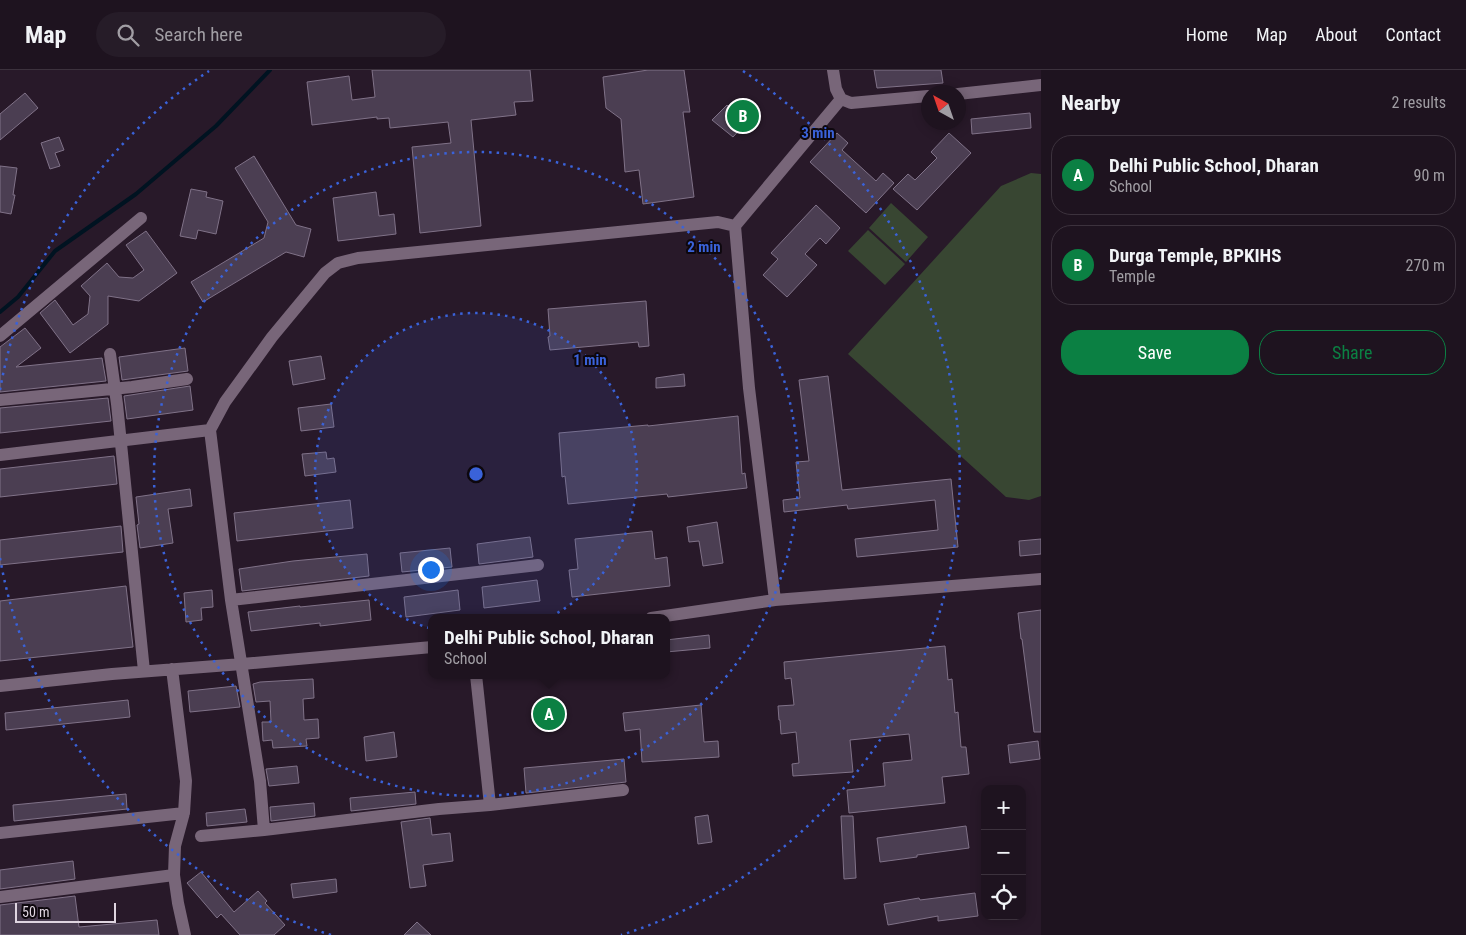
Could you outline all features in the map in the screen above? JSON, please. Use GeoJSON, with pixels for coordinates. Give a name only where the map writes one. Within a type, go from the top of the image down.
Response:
{"type":"FeatureCollection","features":[{"type":"Feature","properties":{"kind":"street"},"geometry":{"type":"LineString","coordinates":[[834,70],[836,89],[841,100],[851,103],[921,97]]}},
{"type":"Feature","properties":{"kind":"street"},"geometry":{"type":"LineString","coordinates":[[966,93],[1041,85]]}},
{"type":"Feature","properties":{"kind":"street"},"geometry":{"type":"LineString","coordinates":[[775,600],[749,388],[735,226],[841,100]]}},
{"type":"Feature","properties":{"kind":"street"},"geometry":{"type":"LineString","coordinates":[[0,336],[141,218]]}},
{"type":"Feature","properties":{"kind":"street"},"geometry":{"type":"LineString","coordinates":[[264,830],[260,781],[231,600],[210,430],[224,402],[272,337],[325,273],[338,263],[358,258],[718,222],[735,226]]}},
{"type":"Feature","properties":{"kind":"street"},"geometry":{"type":"LineString","coordinates":[[110,354],[121,441],[144,671]]}},
{"type":"Feature","properties":{"kind":"street"},"geometry":{"type":"LineString","coordinates":[[0,400],[132,387],[187,379]]}},
{"type":"Feature","properties":{"kind":"street"},"geometry":{"type":"LineString","coordinates":[[0,455],[210,430]]}},
{"type":"Feature","properties":{"kind":"street"},"geometry":{"type":"LineString","coordinates":[[231,600],[538,565]]}},
{"type":"Feature","properties":{"kind":"street"},"geometry":{"type":"LineString","coordinates":[[670,615],[775,600],[1041,579]]}},
{"type":"Feature","properties":{"kind":"street"},"geometry":{"type":"LineString","coordinates":[[0,686],[144,671],[428,647]]}},
{"type":"Feature","properties":{"kind":"street"},"geometry":{"type":"LineString","coordinates":[[172,669],[186,781],[184,813],[175,846],[174,875],[185,935]]}},
{"type":"Feature","properties":{"kind":"street"},"geometry":{"type":"LineString","coordinates":[[476,679],[490,805]]}},
{"type":"Feature","properties":{"kind":"street"},"geometry":{"type":"LineString","coordinates":[[201,836],[623,790]]}},
{"type":"Feature","properties":{"kind":"street"},"geometry":{"type":"LineString","coordinates":[[0,833],[184,813]]}},
{"type":"Feature","properties":{"kind":"street"},"geometry":{"type":"LineString","coordinates":[[0,896],[174,875]]}},
{"type":"Feature","properties":{"kind":"green space"},"geometry":{"type":"Polygon","coordinates":[[[1031,173],[1041,174],[1041,496],[1029,500],[1006,497],[848,354],[1001,186],[1031,173]]]}},
{"type":"Feature","properties":{"kind":"green space"},"geometry":{"type":"Polygon","coordinates":[[[891,203],[928,237],[906,262],[869,228],[891,203]]]}},
{"type":"Feature","properties":{"kind":"green space"},"geometry":{"type":"Polygon","coordinates":[[[868,230],[905,264],[885,285],[848,251],[868,230]]]}},
{"type":"Feature","properties":{"kind":"building"},"geometry":{"type":"Polygon","coordinates":[[[372,70],[530,70],[533,101],[514,102],[516,115],[471,120],[481,226],[420,233],[412,147],[451,143],[448,122],[390,128],[389,118],[377,119],[377,117],[312,125],[307,82],[349,76],[352,100],[375,97],[372,70]]]}},
{"type":"Feature","properties":{"kind":"building"},"geometry":{"type":"Polygon","coordinates":[[[648,70],[684,70],[690,112],[683,112],[694,197],[643,204],[639,170],[625,172],[621,119],[606,108],[603,77],[648,70]]]}},
{"type":"Feature","properties":{"kind":"building"},"geometry":{"type":"Polygon","coordinates":[[[874,70],[941,70],[943,83],[877,88],[874,70]]]}},
{"type":"Feature","properties":{"kind":"building"},"geometry":{"type":"Polygon","coordinates":[[[25,93],[38,108],[0,140],[0,114],[25,93]]]}},
{"type":"Feature","properties":{"kind":"building"},"geometry":{"type":"Polygon","coordinates":[[[727,105],[746,123],[733,137],[712,120],[727,105]]]}},
{"type":"Feature","properties":{"kind":"building"},"geometry":{"type":"Polygon","coordinates":[[[1030,113],[1031,128],[972,134],[971,119],[1030,113]]]}},
{"type":"Feature","properties":{"kind":"building"},"geometry":{"type":"Polygon","coordinates":[[[837,133],[848,143],[842,150],[876,181],[883,173],[894,183],[866,213],[810,162],[837,133]]]}},
{"type":"Feature","properties":{"kind":"building"},"geometry":{"type":"Polygon","coordinates":[[[949,133],[971,153],[917,210],[893,189],[908,174],[915,180],[937,158],[931,152],[949,133]]]}},
{"type":"Feature","properties":{"kind":"building"},"geometry":{"type":"Polygon","coordinates":[[[59,137],[64,150],[55,153],[60,166],[50,169],[41,143],[59,137]]]}},
{"type":"Feature","properties":{"kind":"building"},"geometry":{"type":"Polygon","coordinates":[[[254,156],[296,225],[311,229],[304,257],[286,252],[203,302],[191,282],[264,238],[268,222],[235,168],[254,156]]]}},
{"type":"Feature","properties":{"kind":"building"},"geometry":{"type":"Polygon","coordinates":[[[0,166],[17,168],[13,195],[15,195],[11,214],[0,212],[0,166]]]}},
{"type":"Feature","properties":{"kind":"building"},"geometry":{"type":"Polygon","coordinates":[[[191,189],[207,192],[206,197],[223,201],[216,234],[198,230],[196,239],[180,236],[191,189]]]}},
{"type":"Feature","properties":{"kind":"building"},"geometry":{"type":"Polygon","coordinates":[[[376,192],[379,216],[394,214],[396,234],[338,241],[333,198],[376,192]]]}},
{"type":"Feature","properties":{"kind":"building"},"geometry":{"type":"Polygon","coordinates":[[[816,205],[840,228],[826,244],[820,238],[805,254],[817,265],[787,297],[763,275],[778,259],[771,253],[816,205]]]}},
{"type":"Feature","properties":{"kind":"building"},"geometry":{"type":"Polygon","coordinates":[[[146,231],[177,273],[139,301],[108,296],[108,324],[70,353],[40,313],[55,300],[73,325],[88,314],[90,296],[81,286],[107,263],[119,277],[133,278],[144,270],[126,245],[146,231]]]}},
{"type":"Feature","properties":{"kind":"building"},"geometry":{"type":"Polygon","coordinates":[[[646,301],[649,346],[639,347],[638,342],[550,350],[548,309],[646,301]]]}},
{"type":"Feature","properties":{"kind":"building"},"geometry":{"type":"Polygon","coordinates":[[[25,328],[41,348],[16,367],[102,358],[106,381],[0,392],[0,347],[25,328]]]}},
{"type":"Feature","properties":{"kind":"building"},"geometry":{"type":"Polygon","coordinates":[[[185,348],[188,371],[122,380],[119,357],[185,348]]]}},
{"type":"Feature","properties":{"kind":"building"},"geometry":{"type":"Polygon","coordinates":[[[321,356],[325,379],[293,385],[289,361],[321,356]]]}},
{"type":"Feature","properties":{"kind":"building"},"geometry":{"type":"Polygon","coordinates":[[[684,374],[685,386],[656,388],[656,378],[684,374]]]}},
{"type":"Feature","properties":{"kind":"building"},"geometry":{"type":"Polygon","coordinates":[[[828,376],[842,490],[951,479],[958,547],[857,557],[855,539],[938,530],[935,500],[848,509],[847,505],[784,512],[783,500],[800,498],[796,462],[809,461],[799,380],[828,376]]]}},
{"type":"Feature","properties":{"kind":"building"},"geometry":{"type":"Polygon","coordinates":[[[190,386],[193,410],[127,419],[124,396],[190,386]]]}},
{"type":"Feature","properties":{"kind":"building"},"geometry":{"type":"Polygon","coordinates":[[[108,398],[111,421],[0,433],[0,408],[108,398]]]}},
{"type":"Feature","properties":{"kind":"building"},"geometry":{"type":"Polygon","coordinates":[[[331,404],[334,427],[301,431],[298,408],[331,404]]]}},
{"type":"Feature","properties":{"kind":"building"},"geometry":{"type":"Polygon","coordinates":[[[738,416],[742,474],[745,473],[747,488],[668,497],[667,494],[568,504],[565,476],[562,477],[559,433],[738,416]]]}},
{"type":"Feature","properties":{"kind":"building"},"geometry":{"type":"Polygon","coordinates":[[[326,452],[327,459],[334,458],[336,472],[305,476],[302,454],[326,452]]]}},
{"type":"Feature","properties":{"kind":"building"},"geometry":{"type":"Polygon","coordinates":[[[114,456],[117,484],[0,497],[0,469],[114,456]]]}},
{"type":"Feature","properties":{"kind":"building"},"geometry":{"type":"Polygon","coordinates":[[[190,489],[192,506],[168,509],[173,543],[140,548],[136,497],[190,489]]]}},
{"type":"Feature","properties":{"kind":"building"},"geometry":{"type":"Polygon","coordinates":[[[350,500],[353,528],[237,541],[234,513],[350,500]]]}},
{"type":"Feature","properties":{"kind":"building"},"geometry":{"type":"Polygon","coordinates":[[[717,522],[723,563],[703,566],[699,541],[689,542],[687,527],[717,522]]]}},
{"type":"Feature","properties":{"kind":"building"},"geometry":{"type":"Polygon","coordinates":[[[121,526],[123,552],[0,565],[0,540],[121,526]]]}},
{"type":"Feature","properties":{"kind":"building"},"geometry":{"type":"Polygon","coordinates":[[[652,531],[655,559],[667,557],[670,586],[572,597],[569,570],[578,569],[575,539],[652,531]]]}},
{"type":"Feature","properties":{"kind":"building"},"geometry":{"type":"Polygon","coordinates":[[[530,537],[533,557],[479,564],[477,544],[530,537]]]}},
{"type":"Feature","properties":{"kind":"building"},"geometry":{"type":"Polygon","coordinates":[[[1041,539],[1041,554],[1020,556],[1019,541],[1041,539]]]}},
{"type":"Feature","properties":{"kind":"building"},"geometry":{"type":"Polygon","coordinates":[[[450,548],[452,567],[402,572],[400,553],[450,548]]]}},
{"type":"Feature","properties":{"kind":"building"},"geometry":{"type":"Polygon","coordinates":[[[367,554],[369,576],[242,591],[239,569],[293,561],[367,554]]]}},
{"type":"Feature","properties":{"kind":"building"},"geometry":{"type":"Polygon","coordinates":[[[537,580],[540,601],[484,608],[482,587],[537,580]]]}},
{"type":"Feature","properties":{"kind":"building"},"geometry":{"type":"Polygon","coordinates":[[[126,586],[133,647],[0,661],[0,601],[126,586]]]}},
{"type":"Feature","properties":{"kind":"building"},"geometry":{"type":"Polygon","coordinates":[[[212,590],[213,607],[201,608],[202,620],[186,622],[184,593],[212,590]]]}},
{"type":"Feature","properties":{"kind":"building"},"geometry":{"type":"Polygon","coordinates":[[[458,590],[460,610],[406,617],[404,597],[458,590]]]}},
{"type":"Feature","properties":{"kind":"building"},"geometry":{"type":"Polygon","coordinates":[[[369,600],[371,620],[320,626],[320,623],[251,631],[248,612],[369,600]]]}},
{"type":"Feature","properties":{"kind":"building"},"geometry":{"type":"Polygon","coordinates":[[[1041,610],[1041,732],[1034,732],[1018,613],[1041,610]]]}},
{"type":"Feature","properties":{"kind":"building"},"geometry":{"type":"Polygon","coordinates":[[[709,635],[710,648],[670,652],[670,640],[709,635]]]}},
{"type":"Feature","properties":{"kind":"building"},"geometry":{"type":"Polygon","coordinates":[[[945,646],[948,680],[952,679],[955,713],[958,712],[961,747],[966,747],[969,774],[942,777],[945,803],[849,813],[847,790],[885,786],[883,763],[912,760],[909,734],[850,740],[853,772],[793,776],[792,764],[799,763],[796,732],[781,734],[779,720],[778,706],[794,705],[791,678],[785,679],[784,662],[945,646]]]}},
{"type":"Feature","properties":{"kind":"building"},"geometry":{"type":"Polygon","coordinates":[[[313,679],[314,698],[303,699],[304,720],[318,719],[319,738],[306,739],[307,746],[273,748],[272,740],[263,741],[262,722],[271,722],[270,701],[256,702],[253,684],[313,679]]]}},
{"type":"Feature","properties":{"kind":"building"},"geometry":{"type":"Polygon","coordinates":[[[236,686],[240,707],[190,712],[188,691],[236,686]]]}},
{"type":"Feature","properties":{"kind":"building"},"geometry":{"type":"Polygon","coordinates":[[[128,700],[130,717],[6,730],[5,713],[128,700]]]}},
{"type":"Feature","properties":{"kind":"building"},"geometry":{"type":"Polygon","coordinates":[[[701,705],[704,742],[718,741],[719,757],[642,762],[640,729],[625,731],[623,713],[701,705]]]}},
{"type":"Feature","properties":{"kind":"building"},"geometry":{"type":"Polygon","coordinates":[[[394,732],[397,757],[366,761],[364,737],[394,732]]]}},
{"type":"Feature","properties":{"kind":"building"},"geometry":{"type":"Polygon","coordinates":[[[1038,741],[1040,759],[1010,763],[1008,745],[1038,741]]]}},
{"type":"Feature","properties":{"kind":"building"},"geometry":{"type":"Polygon","coordinates":[[[624,759],[626,782],[526,793],[524,768],[624,759]]]}},
{"type":"Feature","properties":{"kind":"building"},"geometry":{"type":"Polygon","coordinates":[[[297,766],[299,783],[269,786],[266,769],[297,766]]]}},
{"type":"Feature","properties":{"kind":"building"},"geometry":{"type":"Polygon","coordinates":[[[415,792],[416,804],[351,811],[350,798],[415,792]]]}},
{"type":"Feature","properties":{"kind":"building"},"geometry":{"type":"Polygon","coordinates":[[[126,794],[127,809],[14,821],[13,805],[126,794]]]}},
{"type":"Feature","properties":{"kind":"building"},"geometry":{"type":"Polygon","coordinates":[[[314,803],[315,816],[271,821],[270,807],[314,803]]]}},
{"type":"Feature","properties":{"kind":"building"},"geometry":{"type":"Polygon","coordinates":[[[245,809],[247,822],[207,826],[206,813],[245,809]]]}},
{"type":"Feature","properties":{"kind":"building"},"geometry":{"type":"Polygon","coordinates":[[[708,815],[712,842],[698,844],[695,817],[708,815]]]}},
{"type":"Feature","properties":{"kind":"building"},"geometry":{"type":"Polygon","coordinates":[[[841,816],[853,816],[856,878],[844,879],[841,816]]]}},
{"type":"Feature","properties":{"kind":"building"},"geometry":{"type":"Polygon","coordinates":[[[430,818],[432,835],[450,833],[453,861],[423,865],[426,886],[410,888],[401,822],[430,818]]]}},
{"type":"Feature","properties":{"kind":"building"},"geometry":{"type":"Polygon","coordinates":[[[966,826],[969,848],[880,862],[877,838],[966,826]]]}},
{"type":"Feature","properties":{"kind":"building"},"geometry":{"type":"Polygon","coordinates":[[[73,861],[75,879],[0,889],[0,870],[73,861]]]}},
{"type":"Feature","properties":{"kind":"building"},"geometry":{"type":"Polygon","coordinates":[[[201,872],[234,912],[258,891],[267,901],[265,903],[285,925],[274,935],[240,935],[221,914],[217,918],[187,883],[201,872]]]}},
{"type":"Feature","properties":{"kind":"building"},"geometry":{"type":"Polygon","coordinates":[[[336,879],[337,892],[293,898],[291,884],[336,879]]]}},
{"type":"Feature","properties":{"kind":"building"},"geometry":{"type":"Polygon","coordinates":[[[975,893],[978,916],[938,921],[938,916],[888,925],[884,904],[919,898],[920,900],[975,893]]]}},
{"type":"Feature","properties":{"kind":"building"},"geometry":{"type":"Polygon","coordinates":[[[75,896],[79,927],[157,920],[159,935],[0,935],[0,905],[75,896]]]}},
{"type":"Feature","properties":{"kind":"building"},"geometry":{"type":"Polygon","coordinates":[[[417,922],[431,935],[404,935],[417,922]]]}},
{"type":"Feature","properties":{"kind":"waterway"},"geometry":{"type":"LineString","coordinates":[[0,312],[18,297],[55,251],[136,194],[216,126],[270,70]]}},
{"type":"Feature","properties":{"kind":"place","name":"Durga Temple, BPKIHS"},"geometry":{"type":"Point","coordinates":[743,116]}},
{"type":"Feature","properties":{"kind":"place","name":"Delhi Public School, Dharan"},"geometry":{"type":"Point","coordinates":[549,714]}}]}
